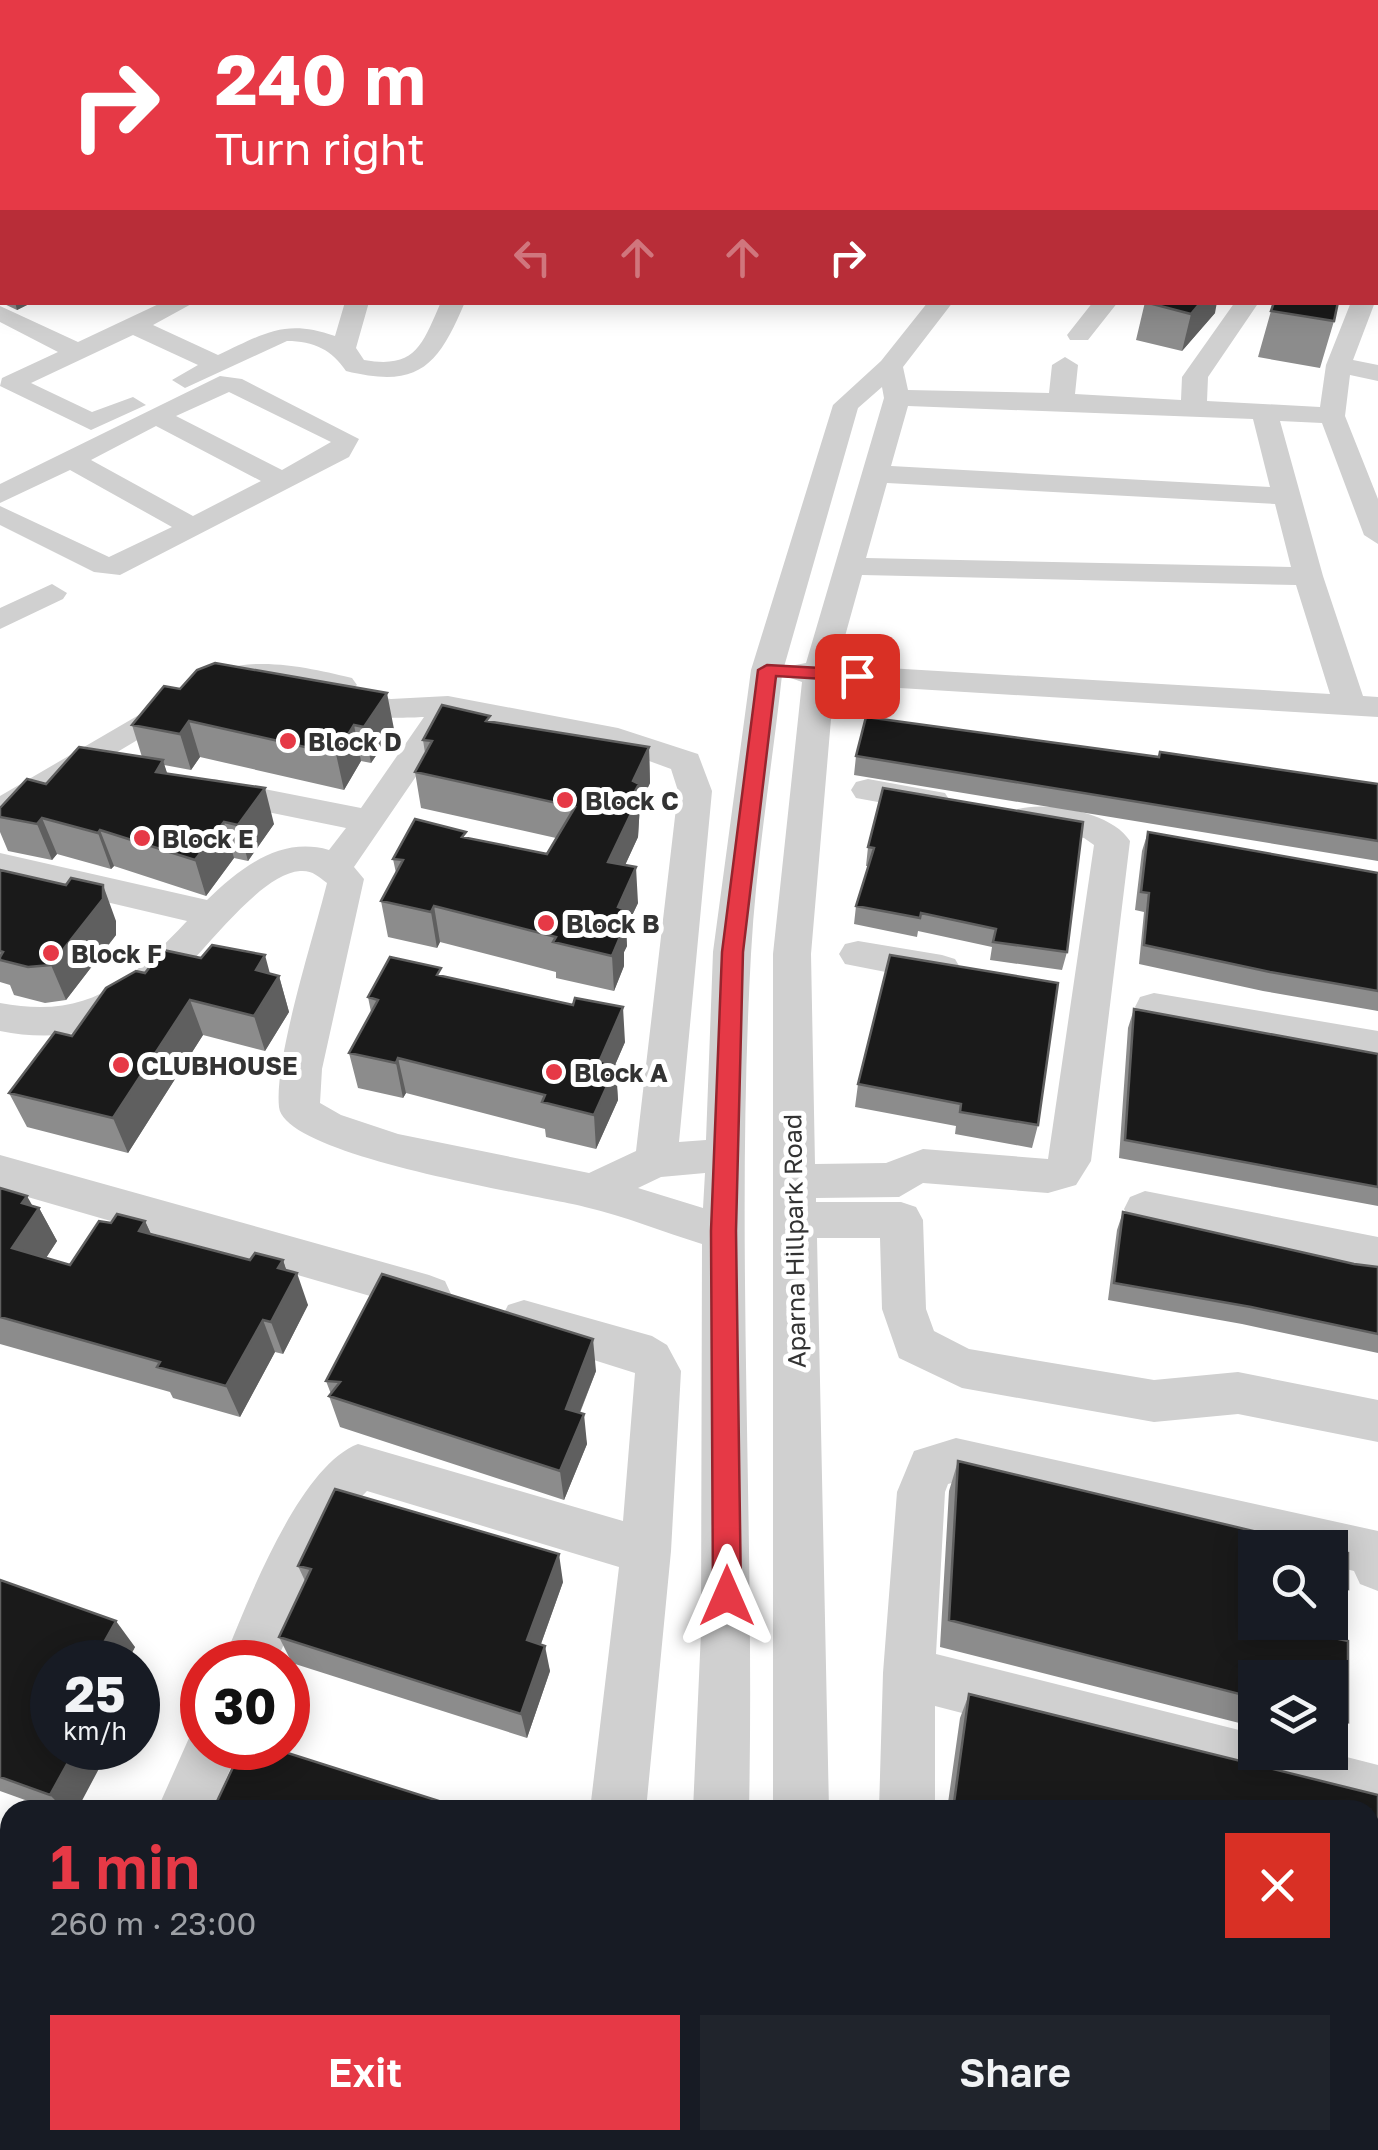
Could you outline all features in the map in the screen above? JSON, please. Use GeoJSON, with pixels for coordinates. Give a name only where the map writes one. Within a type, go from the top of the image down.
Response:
{"type":"FeatureCollection","features":[{"type":"Feature","properties":{"kind":"street"},"geometry":{"type":"LineString","coordinates":[[177,305],[11,383],[86,421],[98,421],[291,332],[344,348],[355,366],[416,367],[430,355],[452,305]]}},
{"type":"Feature","properties":{"kind":"street"},"geometry":{"type":"LineString","coordinates":[[344,348],[355,305]]}},
{"type":"Feature","properties":{"kind":"street"},"geometry":{"type":"LineString","coordinates":[[721,1800],[728,1632],[724,1231],[732,952],[767,670],[846,405],[890,366],[939,305]]}},
{"type":"Feature","properties":{"kind":"street"},"geometry":{"type":"LineString","coordinates":[[1078,335],[1103,305]]}},
{"type":"Feature","properties":{"kind":"street"},"geometry":{"type":"LineString","coordinates":[[1194,408],[1195,378],[1244,305]]}},
{"type":"Feature","properties":{"kind":"street"},"geometry":{"type":"LineString","coordinates":[[0,313],[76,351]]}},
{"type":"Feature","properties":{"kind":"street"},"geometry":{"type":"LineString","coordinates":[[1367,314],[1339,365],[1332,416],[1366,466],[1378,535]]}},
{"type":"Feature","properties":{"kind":"street"},"geometry":{"type":"LineString","coordinates":[[132,326],[217,364]]}},
{"type":"Feature","properties":{"kind":"street"},"geometry":{"type":"LineString","coordinates":[[1061,401],[1064,364]]}},
{"type":"Feature","properties":{"kind":"street"},"geometry":{"type":"LineString","coordinates":[[1339,365],[1378,373]]}},
{"type":"Feature","properties":{"kind":"street"},"geometry":{"type":"LineString","coordinates":[[890,366],[897,398],[1061,401],[1332,416]]}},
{"type":"Feature","properties":{"kind":"street"},"geometry":{"type":"LineString","coordinates":[[0,495],[24,470],[70,459],[214,386],[234,384],[346,439],[340,451],[127,564],[112,568],[0,514]]}},
{"type":"Feature","properties":{"kind":"street","name":"Aparna Hillpark Road"},"geometry":{"type":"LineString","coordinates":[[800,1800],[795,1200],[789,1005],[792,954],[819,673],[879,474],[897,398]]}},
{"type":"Feature","properties":{"kind":"street"},"geometry":{"type":"LineString","coordinates":[[767,670],[1364,706],[1308,576],[1290,496],[1264,412]]}},
{"type":"Feature","properties":{"kind":"street"},"geometry":{"type":"LineString","coordinates":[[156,416],[283,481]]}},
{"type":"Feature","properties":{"kind":"street"},"geometry":{"type":"LineString","coordinates":[[70,459],[194,528]]}},
{"type":"Feature","properties":{"kind":"street"},"geometry":{"type":"LineString","coordinates":[[879,474],[1290,496]]}},
{"type":"Feature","properties":{"kind":"street"},"geometry":{"type":"LineString","coordinates":[[852,566],[1308,576]]}},
{"type":"Feature","properties":{"kind":"street"},"geometry":{"type":"LineString","coordinates":[[0,620],[52,592]]}},
{"type":"Feature","properties":{"kind":"street"},"geometry":{"type":"LineString","coordinates":[[0,812],[168,707],[257,670],[342,685]]}},
{"type":"Feature","properties":{"kind":"street"},"geometry":{"type":"LineString","coordinates":[[220,685],[252,686],[366,708],[448,706],[668,752],[686,762],[692,774],[693,810],[656,1160]]}},
{"type":"Feature","properties":{"kind":"street"},"geometry":{"type":"LineString","coordinates":[[336,866],[448,706]]}},
{"type":"Feature","properties":{"kind":"street"},"geometry":{"type":"LineString","coordinates":[[76,762],[130,773]]}},
{"type":"Feature","properties":{"kind":"street"},"geometry":{"type":"LineString","coordinates":[[185,784],[370,821]]}},
{"type":"Feature","properties":{"kind":"street"},"geometry":{"type":"LineString","coordinates":[[868,790],[962,806]]}},
{"type":"Feature","properties":{"kind":"street"},"geometry":{"type":"LineString","coordinates":[[1000,812],[1094,828],[1112,841],[1070,1161],[1061,1173],[1048,1176],[922,1166],[902,1172],[904,1309],[915,1344],[962,1368],[1154,1402],[1238,1392],[1378,1421]]}},
{"type":"Feature","properties":{"kind":"street"},"geometry":{"type":"LineString","coordinates":[[10,1025],[63,1023],[116,1004],[147,985],[213,914],[270,866],[305,859],[336,866],[346,880],[340,920],[321,978],[302,1069],[299,1110],[320,1126],[407,1150],[592,1191],[679,1222],[724,1231]]}},
{"type":"Feature","properties":{"kind":"street"},"geometry":{"type":"LineString","coordinates":[[0,865],[213,914]]}},
{"type":"Feature","properties":{"kind":"street"},"geometry":{"type":"LineString","coordinates":[[732,952],[792,954]]}},
{"type":"Feature","properties":{"kind":"street"},"geometry":{"type":"LineString","coordinates":[[858,954],[976,975]]}},
{"type":"Feature","properties":{"kind":"street"},"geometry":{"type":"LineString","coordinates":[[1054,989],[1093,996]]}},
{"type":"Feature","properties":{"kind":"street"},"geometry":{"type":"LineString","coordinates":[[1154,1007],[1378,1046]]}},
{"type":"Feature","properties":{"kind":"street"},"geometry":{"type":"LineString","coordinates":[[592,1191],[656,1160],[726,1155]]}},
{"type":"Feature","properties":{"kind":"street"},"geometry":{"type":"LineString","coordinates":[[0,1172],[636,1350],[651,1358],[658,1371],[646,1551],[619,1800]]}},
{"type":"Feature","properties":{"kind":"street"},"geometry":{"type":"LineString","coordinates":[[795,1200],[900,1200]]}},
{"type":"Feature","properties":{"kind":"street"},"geometry":{"type":"LineString","coordinates":[[1144,1209],[1378,1254]]}},
{"type":"Feature","properties":{"kind":"street"},"geometry":{"type":"LineString","coordinates":[[907,1800],[909,1672],[921,1492],[931,1467],[956,1460],[1352,1546],[1374,1553],[1378,1567]]}},
{"type":"Feature","properties":{"kind":"street"},"geometry":{"type":"LineString","coordinates":[[260,1640],[322,1504],[358,1466],[646,1551]]}},
{"type":"Feature","properties":{"kind":"street"},"geometry":{"type":"LineString","coordinates":[[909,1672],[1378,1793]]}},
{"type":"Feature","properties":{"kind":"street"},"geometry":{"type":"LineString","coordinates":[[189,1800],[202,1770]]}},
{"type":"Feature","properties":{"kind":"building"},"geometry":{"type":"Polygon","coordinates":[[[1156,305],[1198,305],[1191,314],[1156,305]]]}},
{"type":"Feature","properties":{"kind":"building"},"geometry":{"type":"Polygon","coordinates":[[[1273,305],[1337,305],[1334,321],[1271,311],[1273,305]]]}},
{"type":"Feature","properties":{"kind":"building"},"geometry":{"type":"Polygon","coordinates":[[[215,663],[387,693],[364,727],[354,725],[336,754],[189,721],[180,734],[132,725],[164,686],[180,689],[197,670],[215,663]]]}},
{"type":"Feature","properties":{"kind":"building"},"geometry":{"type":"Polygon","coordinates":[[[442,705],[490,716],[486,721],[649,747],[633,781],[639,784],[630,800],[637,801],[608,862],[636,867],[618,907],[626,910],[615,929],[623,930],[612,956],[553,942],[556,937],[434,906],[431,912],[381,901],[403,860],[393,859],[415,819],[466,832],[462,837],[547,854],[575,807],[415,772],[432,741],[423,740],[442,705]]]}},
{"type":"Feature","properties":{"kind":"building"},"geometry":{"type":"Polygon","coordinates":[[[866,717],[1159,757],[1160,752],[1378,784],[1378,841],[856,756],[866,717]]]}},
{"type":"Feature","properties":{"kind":"building"},"geometry":{"type":"Polygon","coordinates":[[[79,747],[163,760],[156,772],[265,788],[238,825],[224,822],[195,860],[100,830],[98,833],[42,818],[37,824],[0,817],[0,808],[27,779],[46,784],[79,747]]]}},
{"type":"Feature","properties":{"kind":"building"},"geometry":{"type":"Polygon","coordinates":[[[883,788],[1083,822],[1067,952],[993,942],[996,929],[921,913],[920,918],[856,906],[874,848],[868,847],[883,788]]]}},
{"type":"Feature","properties":{"kind":"building"},"geometry":{"type":"Polygon","coordinates":[[[1148,832],[1378,873],[1378,991],[1144,945],[1149,893],[1141,892],[1148,832]]]}},
{"type":"Feature","properties":{"kind":"building"},"geometry":{"type":"Polygon","coordinates":[[[0,870],[66,885],[71,878],[103,885],[103,899],[51,965],[28,967],[0,960],[0,870]]]}},
{"type":"Feature","properties":{"kind":"building"},"geometry":{"type":"Polygon","coordinates":[[[212,945],[265,955],[256,970],[279,976],[254,1016],[190,1000],[113,1118],[9,1093],[55,1032],[72,1036],[106,988],[136,971],[145,973],[163,950],[201,958],[212,945]]]}},
{"type":"Feature","properties":{"kind":"building"},"geometry":{"type":"Polygon","coordinates":[[[890,955],[1058,983],[1038,1125],[960,1112],[961,1104],[858,1084],[890,955]]]}},
{"type":"Feature","properties":{"kind":"building"},"geometry":{"type":"Polygon","coordinates":[[[390,957],[441,968],[437,975],[573,1005],[575,998],[623,1007],[600,1060],[616,1066],[594,1115],[542,1102],[545,1095],[398,1058],[396,1063],[349,1053],[378,1000],[368,997],[390,957]]]}},
{"type":"Feature","properties":{"kind":"building"},"geometry":{"type":"Polygon","coordinates":[[[1134,1009],[1378,1054],[1378,1187],[1125,1140],[1134,1009]]]}},
{"type":"Feature","properties":{"kind":"building"},"geometry":{"type":"Polygon","coordinates":[[[0,1188],[27,1196],[22,1203],[39,1208],[12,1248],[70,1265],[99,1221],[111,1223],[117,1214],[145,1221],[139,1231],[250,1260],[255,1253],[283,1260],[278,1268],[297,1273],[271,1322],[263,1320],[226,1386],[157,1367],[160,1362],[0,1317],[0,1188]]]}},
{"type":"Feature","properties":{"kind":"building"},"geometry":{"type":"Polygon","coordinates":[[[1123,1212],[1378,1267],[1378,1334],[1114,1283],[1123,1212]]]}},
{"type":"Feature","properties":{"kind":"building"},"geometry":{"type":"Polygon","coordinates":[[[382,1274],[593,1339],[566,1409],[584,1414],[560,1471],[329,1396],[340,1382],[326,1381],[382,1274]]]}},
{"type":"Feature","properties":{"kind":"building"},"geometry":{"type":"Polygon","coordinates":[[[958,1461],[1249,1530],[1238,1530],[1238,1640],[1343,1640],[1348,1641],[1348,1660],[1238,1660],[1238,1694],[949,1620],[958,1461]]]}},
{"type":"Feature","properties":{"kind":"building"},"geometry":{"type":"Polygon","coordinates":[[[335,1489],[559,1554],[527,1640],[545,1646],[521,1714],[310,1647],[310,1640],[279,1637],[311,1569],[298,1566],[335,1489]]]}},
{"type":"Feature","properties":{"kind":"building"},"geometry":{"type":"Polygon","coordinates":[[[0,1580],[116,1621],[105,1640],[30,1640],[30,1770],[64,1770],[50,1795],[0,1777],[0,1580]]]}},
{"type":"Feature","properties":{"kind":"building"},"geometry":{"type":"Polygon","coordinates":[[[969,1694],[1238,1760],[1238,1770],[1277,1770],[1378,1795],[1378,1800],[954,1800],[969,1694]]]}},
{"type":"Feature","properties":{"kind":"building"},"geometry":{"type":"Polygon","coordinates":[[[310,1760],[436,1800],[218,1800],[232,1770],[310,1770],[310,1760]]]}},
{"type":"Feature","properties":{"kind":"place","name":"Block D"},"geometry":{"type":"Point","coordinates":[288,741]}},
{"type":"Feature","properties":{"kind":"place","name":"Block C"},"geometry":{"type":"Point","coordinates":[565,800]}},
{"type":"Feature","properties":{"kind":"place","name":"Block E"},"geometry":{"type":"Point","coordinates":[142,838]}},
{"type":"Feature","properties":{"kind":"place","name":"Block B"},"geometry":{"type":"Point","coordinates":[546,923]}},
{"type":"Feature","properties":{"kind":"place","name":"Block F"},"geometry":{"type":"Point","coordinates":[51,953]}},
{"type":"Feature","properties":{"kind":"place","name":"CLUBHOUSE"},"geometry":{"type":"Point","coordinates":[121,1065]}},
{"type":"Feature","properties":{"kind":"place","name":"Block A"},"geometry":{"type":"Point","coordinates":[554,1072]}},
{"type":"Feature","properties":{"kind":"route"},"geometry":{"type":"LineString","coordinates":[[727,1596],[724,1231],[732,952],[767,670],[857,676]]}}]}
